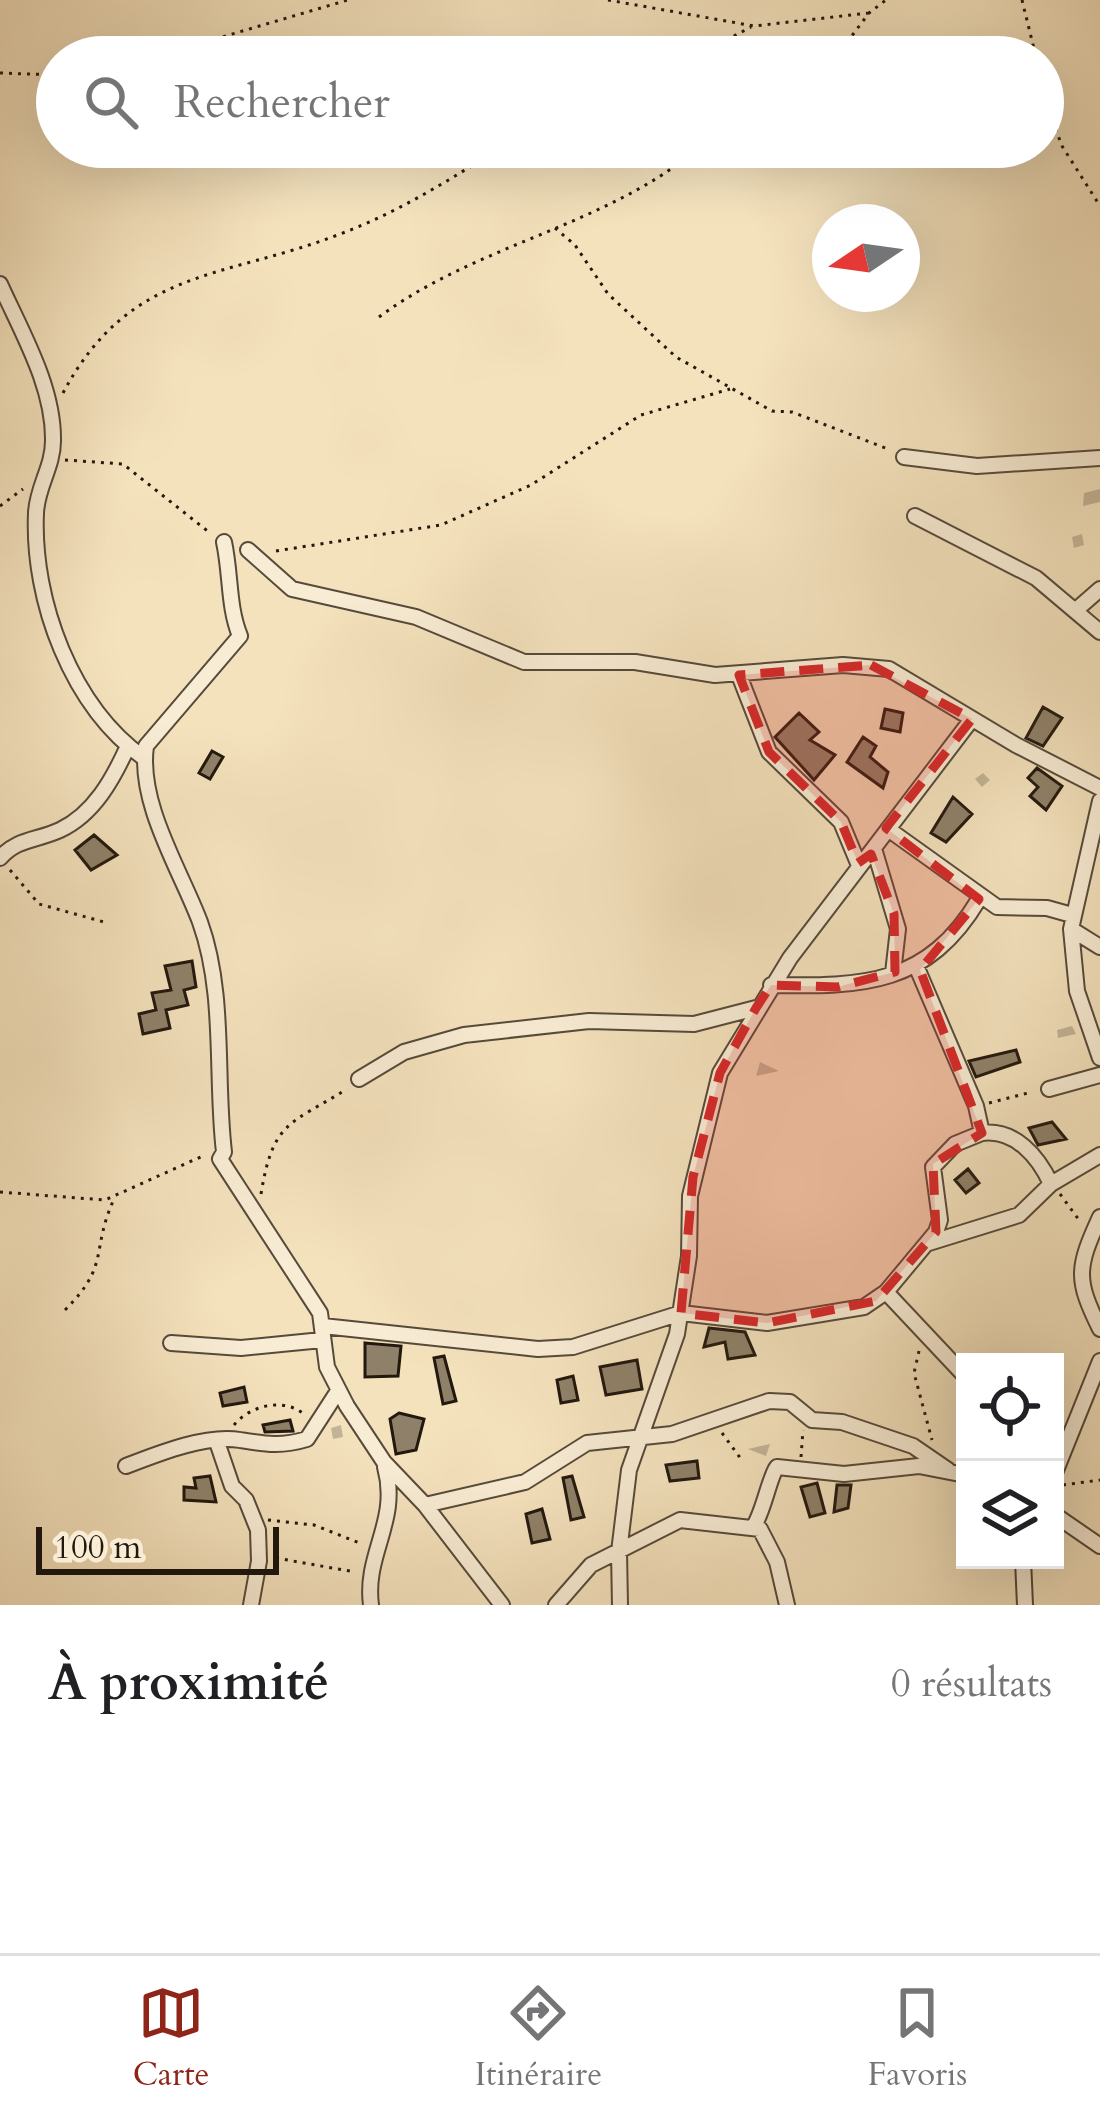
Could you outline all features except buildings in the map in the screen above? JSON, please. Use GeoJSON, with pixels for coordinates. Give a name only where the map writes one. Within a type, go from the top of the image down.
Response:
{"type":"FeatureCollection","features":[{"type":"Feature","properties":{"kind":"street"},"geometry":{"type":"LineString","coordinates":[[0,284],[40,374],[51,416],[51,462],[43,479],[37,537],[59,645],[85,697],[113,736],[144,758]]}},
{"type":"Feature","properties":{"kind":"street"},"geometry":{"type":"LineString","coordinates":[[904,458],[976,466],[1100,458]]}},
{"type":"Feature","properties":{"kind":"street"},"geometry":{"type":"LineString","coordinates":[[915,516],[1036,578],[1100,632]]}},
{"type":"Feature","properties":{"kind":"street"},"geometry":{"type":"LineString","coordinates":[[224,542],[232,587],[230,612],[240,636],[146,746],[144,758],[149,790],[208,952],[223,1167],[316,1306],[338,1391],[384,1462],[425,1505],[502,1605]]}},
{"type":"Feature","properties":{"kind":"street"},"geometry":{"type":"LineString","coordinates":[[248,550],[292,589],[416,617],[524,662],[635,662],[740,675],[871,665],[902,675],[1100,788]]}},
{"type":"Feature","properties":{"kind":"street"},"geometry":{"type":"LineString","coordinates":[[1076,610],[1100,589]]}},
{"type":"Feature","properties":{"kind":"street"},"geometry":{"type":"LineString","coordinates":[[740,675],[770,752],[841,822],[858,863]]}},
{"type":"Feature","properties":{"kind":"street"},"geometry":{"type":"LineString","coordinates":[[620,1605],[619,1552],[637,1441],[681,1313],[693,1178],[710,1129],[720,1073],[771,985],[858,863],[875,852],[972,719]]}},
{"type":"Feature","properties":{"kind":"street"},"geometry":{"type":"LineString","coordinates":[[1,858],[15,843],[59,830],[100,799],[128,746]]}},
{"type":"Feature","properties":{"kind":"street"},"geometry":{"type":"LineString","coordinates":[[1100,801],[1071,922],[1077,991],[1100,1058]]}},
{"type":"Feature","properties":{"kind":"street"},"geometry":{"type":"LineString","coordinates":[[888,830],[979,898],[1008,910],[1047,908],[1100,947]]}},
{"type":"Feature","properties":{"kind":"street"},"geometry":{"type":"LineString","coordinates":[[875,852],[898,929],[893,973]]}},
{"type":"Feature","properties":{"kind":"street"},"geometry":{"type":"LineString","coordinates":[[771,985],[837,987],[917,968],[940,950],[979,898]]}},
{"type":"Feature","properties":{"kind":"street"},"geometry":{"type":"LineString","coordinates":[[917,968],[976,1106],[982,1133]]}},
{"type":"Feature","properties":{"kind":"street"},"geometry":{"type":"LineString","coordinates":[[359,1079],[404,1052],[464,1035],[589,1021],[694,1024],[756,1008]]}},
{"type":"Feature","properties":{"kind":"street"},"geometry":{"type":"LineString","coordinates":[[1049,1089],[1100,1076]]}},
{"type":"Feature","properties":{"kind":"street"},"geometry":{"type":"LineString","coordinates":[[171,1343],[242,1348],[322,1333],[538,1349],[573,1347],[681,1313],[767,1323],[848,1312],[886,1292],[928,1243],[940,1220],[934,1167],[955,1144],[982,1133],[1002,1133],[1019,1142],[1051,1184]]}},
{"type":"Feature","properties":{"kind":"street"},"geometry":{"type":"LineString","coordinates":[[928,1243],[1019,1215],[1051,1184],[1100,1155]]}},
{"type":"Feature","properties":{"kind":"street"},"geometry":{"type":"LineString","coordinates":[[1100,1217],[1081,1294],[1100,1329]]}},
{"type":"Feature","properties":{"kind":"street"},"geometry":{"type":"LineString","coordinates":[[886,1292],[956,1366]]}},
{"type":"Feature","properties":{"kind":"street"},"geometry":{"type":"LineString","coordinates":[[1060,1461],[1100,1360]]}},
{"type":"Feature","properties":{"kind":"street"},"geometry":{"type":"LineString","coordinates":[[126,1466],[217,1442],[243,1440],[265,1447],[300,1442],[316,1431],[338,1391]]}},
{"type":"Feature","properties":{"kind":"street"},"geometry":{"type":"LineString","coordinates":[[425,1505],[525,1482],[587,1443],[637,1441],[704,1425],[770,1401],[790,1402],[807,1418],[871,1430],[929,1454],[948,1470]]}},
{"type":"Feature","properties":{"kind":"street"},"geometry":{"type":"LineString","coordinates":[[217,1442],[232,1486],[254,1518],[260,1546],[251,1605]]}},
{"type":"Feature","properties":{"kind":"street"},"geometry":{"type":"LineString","coordinates":[[370,1605],[371,1577],[391,1509],[384,1462]]}},
{"type":"Feature","properties":{"kind":"street"},"geometry":{"type":"LineString","coordinates":[[754,1526],[770,1498],[773,1470],[844,1474],[919,1466],[956,1472]]}},
{"type":"Feature","properties":{"kind":"street"},"geometry":{"type":"LineString","coordinates":[[556,1605],[581,1572],[680,1520],[754,1526],[771,1544],[787,1605]]}},
{"type":"Feature","properties":{"kind":"street"},"geometry":{"type":"LineString","coordinates":[[1064,1521],[1100,1546]]}},
{"type":"Feature","properties":{"kind":"street"},"geometry":{"type":"LineString","coordinates":[[1023,1569],[1025,1605]]}},
{"type":"Feature","properties":{"kind":"path"},"geometry":{"type":"LineString","coordinates":[[225,36],[348,0]]}},
{"type":"Feature","properties":{"kind":"path"},"geometry":{"type":"LineString","coordinates":[[608,0],[754,26],[869,13]]}},
{"type":"Feature","properties":{"kind":"path"},"geometry":{"type":"LineString","coordinates":[[852,36],[886,0]]}},
{"type":"Feature","properties":{"kind":"path"},"geometry":{"type":"LineString","coordinates":[[1022,0],[1031,36]]}},
{"type":"Feature","properties":{"kind":"path"},"geometry":{"type":"LineString","coordinates":[[735,36],[754,26]]}},
{"type":"Feature","properties":{"kind":"path"},"geometry":{"type":"LineString","coordinates":[[0,74],[36,75]]}},
{"type":"Feature","properties":{"kind":"path"},"geometry":{"type":"LineString","coordinates":[[1064,149],[1100,206]]}},
{"type":"Feature","properties":{"kind":"path"},"geometry":{"type":"LineString","coordinates":[[51,416],[89,354],[171,284],[336,236],[389,214],[467,168]]}},
{"type":"Feature","properties":{"kind":"path"},"geometry":{"type":"LineString","coordinates":[[379,317],[424,284],[639,194],[673,168]]}},
{"type":"Feature","properties":{"kind":"path"},"geometry":{"type":"LineString","coordinates":[[555,228],[575,244],[608,294],[676,357],[772,411],[792,412],[844,430],[904,458]]}},
{"type":"Feature","properties":{"kind":"path"},"geometry":{"type":"LineString","coordinates":[[248,550],[274,551],[441,525],[531,485],[641,415],[730,389]]}},
{"type":"Feature","properties":{"kind":"path"},"geometry":{"type":"LineString","coordinates":[[51,462],[123,464],[160,498],[224,542]]}},
{"type":"Feature","properties":{"kind":"path"},"geometry":{"type":"LineString","coordinates":[[0,506],[43,479]]}},
{"type":"Feature","properties":{"kind":"path"},"geometry":{"type":"LineString","coordinates":[[1,858],[39,904],[104,922]]}},
{"type":"Feature","properties":{"kind":"path"},"geometry":{"type":"LineString","coordinates":[[257,1214],[269,1148],[304,1112],[359,1079]]}},
{"type":"Feature","properties":{"kind":"path"},"geometry":{"type":"LineString","coordinates":[[976,1106],[1049,1089]]}},
{"type":"Feature","properties":{"kind":"path"},"geometry":{"type":"LineString","coordinates":[[0,1192],[115,1198],[174,1165],[224,1152]]}},
{"type":"Feature","properties":{"kind":"path"},"geometry":{"type":"LineString","coordinates":[[1051,1184],[1096,1238]]}},
{"type":"Feature","properties":{"kind":"path"},"geometry":{"type":"LineString","coordinates":[[64,1310],[91,1285],[99,1268],[100,1234],[115,1198]]}},
{"type":"Feature","properties":{"kind":"path"},"geometry":{"type":"LineString","coordinates":[[924,1331],[914,1372],[932,1437],[929,1454]]}},
{"type":"Feature","properties":{"kind":"path"},"geometry":{"type":"LineString","coordinates":[[217,1442],[242,1416],[287,1404],[303,1412],[316,1431]]}},
{"type":"Feature","properties":{"kind":"path"},"geometry":{"type":"LineString","coordinates":[[798,1468],[807,1418]]}},
{"type":"Feature","properties":{"kind":"path"},"geometry":{"type":"LineString","coordinates":[[704,1425],[722,1432],[741,1459]]}},
{"type":"Feature","properties":{"kind":"path"},"geometry":{"type":"LineString","coordinates":[[1064,1484],[1100,1480]]}},
{"type":"Feature","properties":{"kind":"path"},"geometry":{"type":"LineString","coordinates":[[254,1518],[314,1525],[378,1552]]}},
{"type":"Feature","properties":{"kind":"path"},"geometry":{"type":"LineString","coordinates":[[260,1546],[289,1562],[328,1563],[371,1577]]}},
{"type":"Feature","properties":{"kind":"highlighted area"},"geometry":{"type":"Polygon","coordinates":[[[871,665],[972,719],[886,828],[979,899],[920,970],[982,1133],[933,1164],[936,1232],[876,1301],[767,1323],[681,1313],[693,1177],[720,1073],[756,1008],[771,985],[837,987],[895,972],[894,914],[871,854],[858,863],[841,822],[769,752],[739,675],[871,665]]]}}]}
